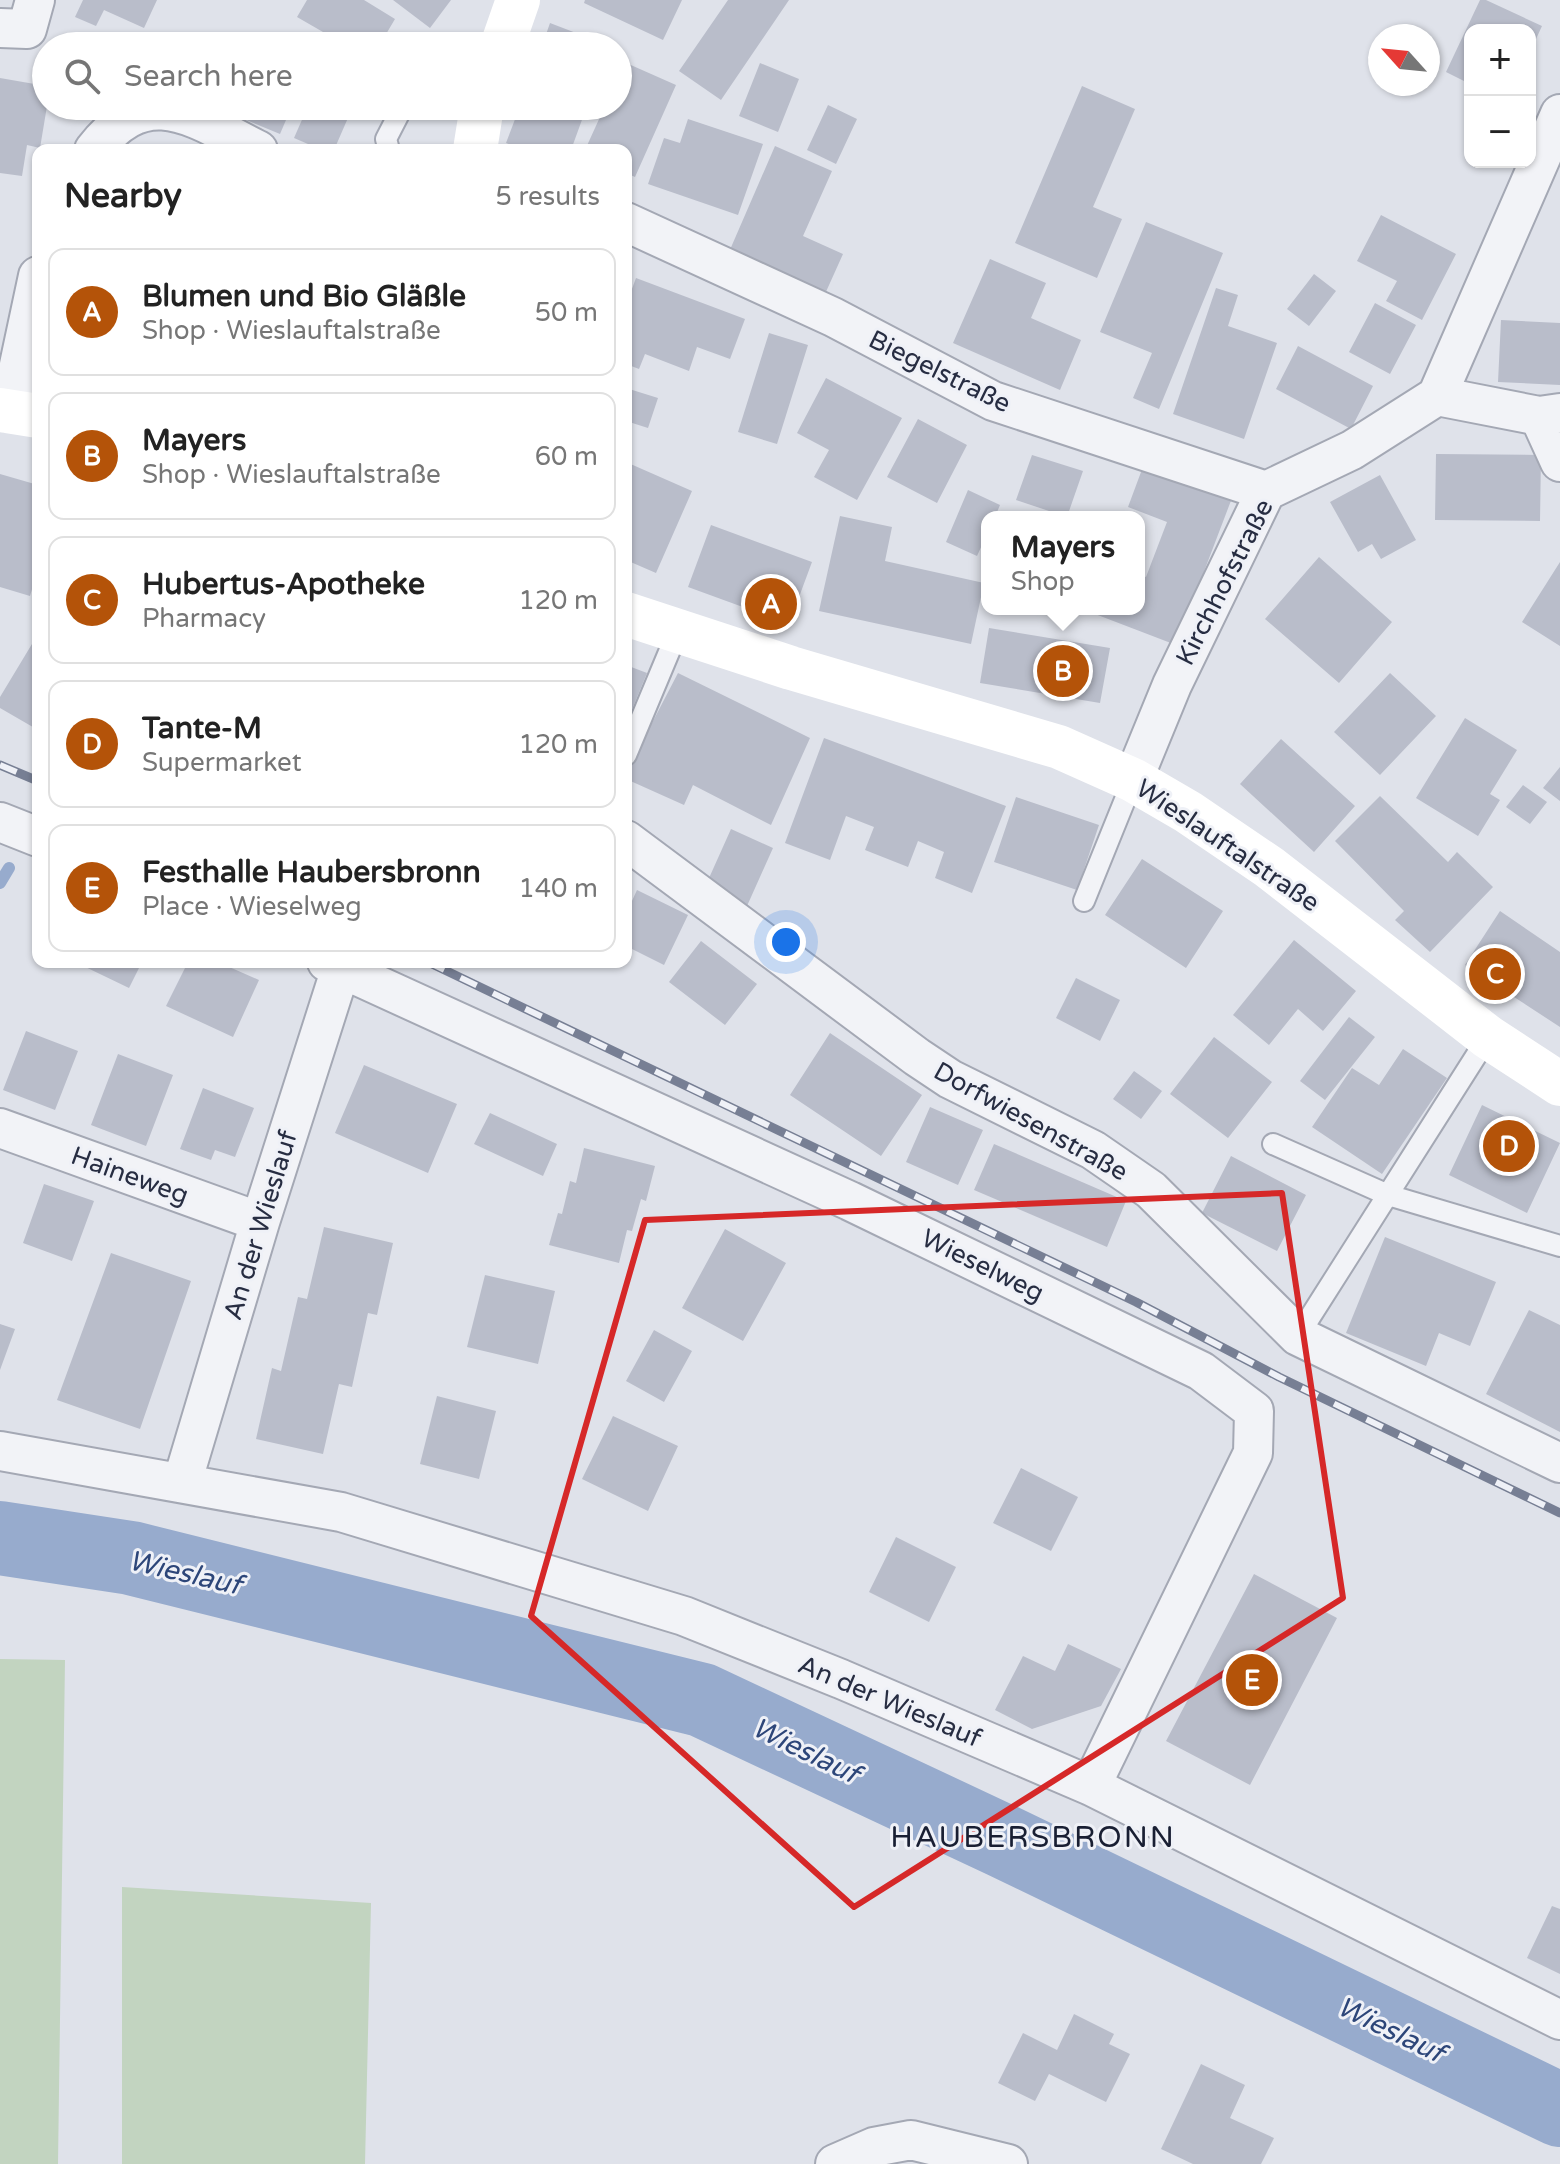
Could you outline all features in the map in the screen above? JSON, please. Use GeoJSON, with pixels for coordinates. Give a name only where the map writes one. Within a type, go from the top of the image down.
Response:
{"type":"FeatureCollection","features":[{"type":"Feature","properties":{"kind":"street"},"geometry":{"type":"LineString","coordinates":[[0,28],[27,29],[35,0]]}},
{"type":"Feature","properties":{"kind":"street"},"geometry":{"type":"LineString","coordinates":[[507,32],[518,0]]}},
{"type":"Feature","properties":{"kind":"street"},"geometry":{"type":"LineString","coordinates":[[1560,114],[1437,396],[1549,414],[1560,462]]}},
{"type":"Feature","properties":{"kind":"street"},"geometry":{"type":"LineString","coordinates":[[98,144],[109,130],[123,120]]}},
{"type":"Feature","properties":{"kind":"street"},"geometry":{"type":"LineString","coordinates":[[196,120],[246,144]]}},
{"type":"Feature","properties":{"kind":"street"},"geometry":{"type":"LineString","coordinates":[[476,144],[480,120]]}},
{"type":"Feature","properties":{"kind":"street","name":"Biegelstraße"},"geometry":{"type":"LineString","coordinates":[[632,225],[833,317],[993,401],[1266,491]]}},
{"type":"Feature","properties":{"kind":"street"},"geometry":{"type":"LineString","coordinates":[[16,413],[32,313]]}},
{"type":"Feature","properties":{"kind":"street","name":"Kirchhofstraße"},"geometry":{"type":"LineString","coordinates":[[1133,780],[1172,685],[1266,491],[1352,450],[1437,396]]}},
{"type":"Feature","properties":{"kind":"street","name":"Wieslauftalstraße"},"geometry":{"type":"LineString","coordinates":[[632,616],[677,633],[1059,747],[1133,780],[1188,812],[1269,867],[1488,1037],[1560,1084]]}},
{"type":"Feature","properties":{"kind":"street"},"geometry":{"type":"LineString","coordinates":[[0,822],[32,835]]}},
{"type":"Feature","properties":{"kind":"street","name":"Dorfwiesenstraße"},"geometry":{"type":"LineString","coordinates":[[632,844],[917,1057],[960,1084],[1093,1150],[1151,1190],[1298,1336],[1560,1463]]}},
{"type":"Feature","properties":{"kind":"street","name":"An der Wieslauf"},"geometry":{"type":"LineString","coordinates":[[182,1483],[333,968]]}},
{"type":"Feature","properties":{"kind":"street","name":"Wieselweg"},"geometry":{"type":"LineString","coordinates":[[341,968],[850,1201],[1201,1371],[1254,1411],[1253,1453],[1091,1786]]}},
{"type":"Feature","properties":{"kind":"street","name":"Haineweg"},"geometry":{"type":"LineString","coordinates":[[0,1128],[260,1222]]}},
{"type":"Feature","properties":{"kind":"street","name":"An der Wieslauf"},"geometry":{"type":"LineString","coordinates":[[0,1451],[341,1512],[684,1616],[1091,1786],[1560,2020]]}},
{"type":"Feature","properties":{"kind":"street"},"geometry":{"type":"LineString","coordinates":[[835,2164],[874,2147],[911,2140],[1008,2164]]}},
{"type":"Feature","properties":{"kind":"lane"},"geometry":{"type":"LineString","coordinates":[[387,144],[386,139],[396,120]]}},
{"type":"Feature","properties":{"kind":"lane"},"geometry":{"type":"LineString","coordinates":[[632,741],[677,633]]}},
{"type":"Feature","properties":{"kind":"lane"},"geometry":{"type":"LineString","coordinates":[[1084,901],[1133,780]]}},
{"type":"Feature","properties":{"kind":"lane"},"geometry":{"type":"LineString","coordinates":[[1298,1336],[1488,1037]]}},
{"type":"Feature","properties":{"kind":"lane"},"geometry":{"type":"LineString","coordinates":[[1273,1144],[1388,1195],[1560,1246]]}},
{"type":"Feature","properties":{"kind":"highlighted area"},"geometry":{"type":"Polygon","coordinates":[[[1282,1193],[1343,1598],[854,1907],[531,1616],[645,1220],[1282,1193]]]}},
{"type":"Feature","properties":{"kind":"green space"},"geometry":{"type":"Polygon","coordinates":[[[0,1659],[65,1660],[58,2164],[0,2164],[0,1659]]]}},
{"type":"Feature","properties":{"kind":"green space"},"geometry":{"type":"Polygon","coordinates":[[[122,1887],[371,1903],[365,2164],[122,2164],[122,1887]]]}},
{"type":"Feature","properties":{"kind":"building"},"geometry":{"type":"Polygon","coordinates":[[[83,0],[157,0],[144,28],[104,10],[96,26],[75,17],[83,0]]]}},
{"type":"Feature","properties":{"kind":"building"},"geometry":{"type":"Polygon","coordinates":[[[307,0],[364,0],[395,19],[387,32],[323,32],[297,17],[307,0]]]}},
{"type":"Feature","properties":{"kind":"building"},"geometry":{"type":"Polygon","coordinates":[[[393,0],[451,0],[430,28],[393,0]]]}},
{"type":"Feature","properties":{"kind":"building"},"geometry":{"type":"Polygon","coordinates":[[[585,0],[682,0],[663,40],[584,3],[585,0]]]}},
{"type":"Feature","properties":{"kind":"building"},"geometry":{"type":"Polygon","coordinates":[[[728,0],[789,0],[721,100],[679,71],[728,0]]]}},
{"type":"Feature","properties":{"kind":"building"},"geometry":{"type":"Polygon","coordinates":[[[1480,0],[1486,0],[1542,26],[1536,39],[1536,24],[1469,24],[1480,0]]]}},
{"type":"Feature","properties":{"kind":"building"},"geometry":{"type":"Polygon","coordinates":[[[550,23],[573,32],[547,32],[550,23]]]}},
{"type":"Feature","properties":{"kind":"building"},"geometry":{"type":"Polygon","coordinates":[[[1464,34],[1464,81],[1446,72],[1464,34]]]}},
{"type":"Feature","properties":{"kind":"building"},"geometry":{"type":"Polygon","coordinates":[[[760,63],[799,79],[778,132],[739,116],[760,63]]]}},
{"type":"Feature","properties":{"kind":"building"},"geometry":{"type":"Polygon","coordinates":[[[632,66],[676,85],[635,177],[632,176],[632,144],[588,144],[599,120],[632,120],[632,66]]]}},
{"type":"Feature","properties":{"kind":"building"},"geometry":{"type":"Polygon","coordinates":[[[0,78],[32,84],[32,120],[45,120],[41,144],[27,145],[22,176],[0,173],[0,78]]]}},
{"type":"Feature","properties":{"kind":"building"},"geometry":{"type":"Polygon","coordinates":[[[1082,86],[1135,109],[1093,207],[1122,219],[1097,278],[1015,243],[1082,86]]]}},
{"type":"Feature","properties":{"kind":"building"},"geometry":{"type":"Polygon","coordinates":[[[828,105],[857,119],[836,164],[807,150],[828,105]]]}},
{"type":"Feature","properties":{"kind":"building"},"geometry":{"type":"Polygon","coordinates":[[[688,119],[763,144],[738,215],[648,184],[664,138],[680,143],[688,119]]]}},
{"type":"Feature","properties":{"kind":"building"},"geometry":{"type":"Polygon","coordinates":[[[246,120],[286,120],[280,134],[246,120]]]}},
{"type":"Feature","properties":{"kind":"building"},"geometry":{"type":"Polygon","coordinates":[[[302,120],[347,120],[337,144],[308,144],[294,138],[302,120]]]}},
{"type":"Feature","properties":{"kind":"building"},"geometry":{"type":"Polygon","coordinates":[[[515,120],[582,120],[573,144],[506,143],[515,120]]]}},
{"type":"Feature","properties":{"kind":"building"},"geometry":{"type":"Polygon","coordinates":[[[775,146],[832,171],[803,236],[843,254],[825,294],[729,252],[775,146]]]}},
{"type":"Feature","properties":{"kind":"building"},"geometry":{"type":"Polygon","coordinates":[[[1381,215],[1456,254],[1422,320],[1386,301],[1397,281],[1357,261],[1381,215]]]}},
{"type":"Feature","properties":{"kind":"building"},"geometry":{"type":"Polygon","coordinates":[[[1146,222],[1223,253],[1159,409],[1133,398],[1152,353],[1100,332],[1146,222]]]}},
{"type":"Feature","properties":{"kind":"building"},"geometry":{"type":"Polygon","coordinates":[[[990,259],[1046,283],[1031,318],[1081,340],[1060,390],[953,343],[990,259]]]}},
{"type":"Feature","properties":{"kind":"building"},"geometry":{"type":"Polygon","coordinates":[[[1314,274],[1336,291],[1309,326],[1287,309],[1314,274]]]}},
{"type":"Feature","properties":{"kind":"building"},"geometry":{"type":"Polygon","coordinates":[[[636,278],[745,319],[730,359],[697,347],[689,371],[645,354],[639,369],[632,366],[632,289],[636,278]]]}},
{"type":"Feature","properties":{"kind":"building"},"geometry":{"type":"Polygon","coordinates":[[[1216,288],[1238,295],[1228,326],[1277,343],[1244,439],[1173,414],[1216,288]]]}},
{"type":"Feature","properties":{"kind":"building"},"geometry":{"type":"Polygon","coordinates":[[[1375,303],[1416,325],[1390,374],[1349,352],[1375,303]]]}},
{"type":"Feature","properties":{"kind":"building"},"geometry":{"type":"Polygon","coordinates":[[[1501,320],[1560,323],[1560,385],[1498,382],[1501,320]]]}},
{"type":"Feature","properties":{"kind":"building"},"geometry":{"type":"Polygon","coordinates":[[[769,333],[808,345],[777,444],[738,432],[769,333]]]}},
{"type":"Feature","properties":{"kind":"building"},"geometry":{"type":"Polygon","coordinates":[[[1298,346],[1373,386],[1351,429],[1276,389],[1298,346]]]}},
{"type":"Feature","properties":{"kind":"building"},"geometry":{"type":"Polygon","coordinates":[[[826,378],[902,418],[857,500],[814,477],[829,450],[797,433],[826,378]]]}},
{"type":"Feature","properties":{"kind":"building"},"geometry":{"type":"Polygon","coordinates":[[[632,390],[658,398],[648,428],[632,423],[632,390]]]}},
{"type":"Feature","properties":{"kind":"building"},"geometry":{"type":"Polygon","coordinates":[[[918,419],[967,445],[937,503],[887,477],[918,419]]]}},
{"type":"Feature","properties":{"kind":"building"},"geometry":{"type":"Polygon","coordinates":[[[1436,454],[1541,455],[1540,521],[1435,520],[1436,454]]]}},
{"type":"Feature","properties":{"kind":"building"},"geometry":{"type":"Polygon","coordinates":[[[1032,455],[1083,471],[1069,511],[1049,511],[1016,500],[1032,455]]]}},
{"type":"Feature","properties":{"kind":"building"},"geometry":{"type":"Polygon","coordinates":[[[1144,464],[1232,498],[1176,645],[1098,615],[1145,615],[1145,577],[1167,522],[1128,507],[1144,464]]]}},
{"type":"Feature","properties":{"kind":"building"},"geometry":{"type":"Polygon","coordinates":[[[632,465],[692,491],[656,573],[632,563],[632,465]]]}},
{"type":"Feature","properties":{"kind":"building"},"geometry":{"type":"Polygon","coordinates":[[[0,474],[32,483],[32,589],[30,596],[0,587],[0,474]]]}},
{"type":"Feature","properties":{"kind":"building"},"geometry":{"type":"Polygon","coordinates":[[[1380,475],[1416,540],[1381,559],[1372,544],[1358,552],[1330,502],[1380,475]]]}},
{"type":"Feature","properties":{"kind":"building"},"geometry":{"type":"Polygon","coordinates":[[[968,490],[1000,505],[998,511],[981,511],[981,547],[977,556],[946,542],[968,490]]]}},
{"type":"Feature","properties":{"kind":"building"},"geometry":{"type":"Polygon","coordinates":[[[840,516],[892,527],[885,561],[981,582],[971,644],[819,611],[840,516]]]}},
{"type":"Feature","properties":{"kind":"building"},"geometry":{"type":"Polygon","coordinates":[[[711,525],[812,562],[789,624],[688,587],[711,525]]]}},
{"type":"Feature","properties":{"kind":"building"},"geometry":{"type":"Polygon","coordinates":[[[1319,557],[1392,622],[1339,683],[1265,619],[1319,557]]]}},
{"type":"Feature","properties":{"kind":"building"},"geometry":{"type":"Polygon","coordinates":[[[1560,562],[1560,646],[1522,622],[1560,562]]]}},
{"type":"Feature","properties":{"kind":"building"},"geometry":{"type":"Polygon","coordinates":[[[989,628],[1110,648],[1100,703],[980,683],[989,628]]]}},
{"type":"Feature","properties":{"kind":"building"},"geometry":{"type":"Polygon","coordinates":[[[32,644],[32,727],[0,708],[0,697],[32,644]]]}},
{"type":"Feature","properties":{"kind":"building"},"geometry":{"type":"Polygon","coordinates":[[[632,667],[647,673],[632,709],[632,667]]]}},
{"type":"Feature","properties":{"kind":"building"},"geometry":{"type":"Polygon","coordinates":[[[678,673],[810,738],[771,825],[693,785],[684,805],[632,782],[632,761],[678,673]]]}},
{"type":"Feature","properties":{"kind":"building"},"geometry":{"type":"Polygon","coordinates":[[[1390,673],[1436,716],[1380,775],[1334,732],[1390,673]]]}},
{"type":"Feature","properties":{"kind":"building"},"geometry":{"type":"Polygon","coordinates":[[[1465,718],[1517,750],[1490,794],[1500,800],[1478,836],[1416,798],[1465,718]]]}},
{"type":"Feature","properties":{"kind":"building"},"geometry":{"type":"Polygon","coordinates":[[[824,738],[1006,806],[972,893],[935,878],[944,852],[918,841],[908,867],[865,850],[874,827],[846,816],[830,860],[785,843],[824,738]]]}},
{"type":"Feature","properties":{"kind":"building"},"geometry":{"type":"Polygon","coordinates":[[[1281,739],[1355,806],[1314,852],[1240,784],[1281,739]]]}},
{"type":"Feature","properties":{"kind":"building"},"geometry":{"type":"Polygon","coordinates":[[[1560,767],[1560,801],[1543,788],[1560,767]]]}},
{"type":"Feature","properties":{"kind":"building"},"geometry":{"type":"Polygon","coordinates":[[[1523,785],[1547,802],[1530,824],[1506,807],[1523,785]]]}},
{"type":"Feature","properties":{"kind":"building"},"geometry":{"type":"Polygon","coordinates":[[[1380,796],[1448,862],[1457,852],[1493,887],[1430,952],[1395,920],[1404,911],[1335,841],[1380,796]]]}},
{"type":"Feature","properties":{"kind":"building"},"geometry":{"type":"Polygon","coordinates":[[[1016,797],[1099,825],[1077,890],[994,862],[1016,797]]]}},
{"type":"Feature","properties":{"kind":"building"},"geometry":{"type":"Polygon","coordinates":[[[731,829],[773,848],[747,906],[705,887],[731,829]]]}},
{"type":"Feature","properties":{"kind":"building"},"geometry":{"type":"Polygon","coordinates":[[[1142,859],[1223,911],[1186,968],[1105,915],[1142,859]]]}},
{"type":"Feature","properties":{"kind":"building"},"geometry":{"type":"Polygon","coordinates":[[[637,890],[688,915],[664,965],[632,949],[632,901],[637,890]]]}},
{"type":"Feature","properties":{"kind":"building"},"geometry":{"type":"Polygon","coordinates":[[[1500,911],[1560,952],[1560,1027],[1465,965],[1500,911]]]}},
{"type":"Feature","properties":{"kind":"building"},"geometry":{"type":"Polygon","coordinates":[[[1294,940],[1356,991],[1323,1031],[1298,1009],[1269,1045],[1233,1015],[1294,940]]]}},
{"type":"Feature","properties":{"kind":"building"},"geometry":{"type":"Polygon","coordinates":[[[701,941],[757,984],[725,1025],[669,982],[701,941]]]}},
{"type":"Feature","properties":{"kind":"building"},"geometry":{"type":"Polygon","coordinates":[[[87,968],[139,968],[129,988],[87,968]]]}},
{"type":"Feature","properties":{"kind":"building"},"geometry":{"type":"Polygon","coordinates":[[[185,968],[232,968],[259,980],[233,1037],[166,1006],[185,968]]]}},
{"type":"Feature","properties":{"kind":"building"},"geometry":{"type":"Polygon","coordinates":[[[1076,978],[1120,1000],[1100,1041],[1056,1018],[1076,978]]]}},
{"type":"Feature","properties":{"kind":"building"},"geometry":{"type":"Polygon","coordinates":[[[1349,1017],[1375,1037],[1325,1100],[1300,1081],[1349,1017]]]}},
{"type":"Feature","properties":{"kind":"building"},"geometry":{"type":"Polygon","coordinates":[[[26,1031],[78,1051],[55,1110],[3,1090],[26,1031]]]}},
{"type":"Feature","properties":{"kind":"building"},"geometry":{"type":"Polygon","coordinates":[[[830,1033],[922,1095],[881,1156],[790,1095],[830,1033]]]}},
{"type":"Feature","properties":{"kind":"building"},"geometry":{"type":"Polygon","coordinates":[[[1214,1037],[1272,1082],[1228,1138],[1170,1094],[1214,1037]]]}},
{"type":"Feature","properties":{"kind":"building"},"geometry":{"type":"Polygon","coordinates":[[[1403,1049],[1447,1078],[1382,1174],[1312,1127],[1352,1068],[1379,1085],[1403,1049]]]}},
{"type":"Feature","properties":{"kind":"building"},"geometry":{"type":"Polygon","coordinates":[[[118,1054],[173,1075],[146,1146],[91,1125],[118,1054]]]}},
{"type":"Feature","properties":{"kind":"building"},"geometry":{"type":"Polygon","coordinates":[[[364,1065],[457,1104],[428,1173],[335,1133],[364,1065]]]}},
{"type":"Feature","properties":{"kind":"building"},"geometry":{"type":"Polygon","coordinates":[[[1134,1071],[1162,1091],[1141,1119],[1113,1099],[1134,1071]]]}},
{"type":"Feature","properties":{"kind":"building"},"geometry":{"type":"Polygon","coordinates":[[[203,1088],[254,1108],[235,1157],[215,1150],[211,1160],[180,1149],[203,1088]]]}},
{"type":"Feature","properties":{"kind":"building"},"geometry":{"type":"Polygon","coordinates":[[[1482,1105],[1560,1143],[1527,1213],[1449,1175],[1482,1105]]]}},
{"type":"Feature","properties":{"kind":"building"},"geometry":{"type":"Polygon","coordinates":[[[930,1107],[983,1130],[958,1185],[906,1162],[930,1107]]]}},
{"type":"Feature","properties":{"kind":"building"},"geometry":{"type":"Polygon","coordinates":[[[490,1113],[557,1144],[543,1176],[474,1144],[490,1113]]]}},
{"type":"Feature","properties":{"kind":"building"},"geometry":{"type":"Polygon","coordinates":[[[994,1144],[1126,1201],[1107,1247],[974,1190],[994,1144]]]}},
{"type":"Feature","properties":{"kind":"building"},"geometry":{"type":"Polygon","coordinates":[[[584,1148],[655,1166],[646,1201],[641,1199],[632,1231],[627,1230],[619,1263],[549,1245],[558,1213],[562,1214],[570,1181],[576,1183],[584,1148]]]}},
{"type":"Feature","properties":{"kind":"building"},"geometry":{"type":"Polygon","coordinates":[[[1231,1156],[1306,1195],[1277,1251],[1202,1213],[1231,1156]]]}},
{"type":"Feature","properties":{"kind":"building"},"geometry":{"type":"Polygon","coordinates":[[[44,1184],[94,1201],[72,1261],[23,1243],[44,1184]]]}},
{"type":"Feature","properties":{"kind":"building"},"geometry":{"type":"Polygon","coordinates":[[[324,1227],[393,1243],[377,1315],[368,1313],[352,1387],[339,1384],[323,1454],[256,1439],[272,1368],[281,1371],[298,1297],[307,1299],[324,1227]]]}},
{"type":"Feature","properties":{"kind":"building"},"geometry":{"type":"Polygon","coordinates":[[[725,1229],[786,1263],[743,1341],[682,1308],[725,1229]]]}},
{"type":"Feature","properties":{"kind":"building"},"geometry":{"type":"Polygon","coordinates":[[[1385,1237],[1496,1282],[1470,1346],[1439,1333],[1426,1366],[1346,1333],[1385,1237]]]}},
{"type":"Feature","properties":{"kind":"building"},"geometry":{"type":"Polygon","coordinates":[[[111,1253],[191,1281],[140,1429],[57,1400],[111,1253]]]}},
{"type":"Feature","properties":{"kind":"building"},"geometry":{"type":"Polygon","coordinates":[[[485,1275],[555,1291],[538,1364],[467,1347],[485,1275]]]}},
{"type":"Feature","properties":{"kind":"building"},"geometry":{"type":"Polygon","coordinates":[[[1529,1310],[1560,1325],[1560,1432],[1486,1394],[1529,1310]]]}},
{"type":"Feature","properties":{"kind":"building"},"geometry":{"type":"Polygon","coordinates":[[[0,1324],[15,1329],[0,1370],[0,1324]]]}},
{"type":"Feature","properties":{"kind":"building"},"geometry":{"type":"Polygon","coordinates":[[[654,1330],[692,1351],[664,1402],[626,1381],[654,1330]]]}},
{"type":"Feature","properties":{"kind":"building"},"geometry":{"type":"Polygon","coordinates":[[[437,1396],[496,1411],[479,1479],[420,1464],[437,1396]]]}},
{"type":"Feature","properties":{"kind":"building"},"geometry":{"type":"Polygon","coordinates":[[[613,1416],[678,1446],[648,1511],[582,1479],[613,1416]]]}},
{"type":"Feature","properties":{"kind":"building"},"geometry":{"type":"Polygon","coordinates":[[[1021,1468],[1078,1497],[1051,1551],[993,1523],[1021,1468]]]}},
{"type":"Feature","properties":{"kind":"building"},"geometry":{"type":"Polygon","coordinates":[[[896,1537],[956,1567],[929,1622],[869,1592],[896,1537]]]}},
{"type":"Feature","properties":{"kind":"building"},"geometry":{"type":"Polygon","coordinates":[[[1254,1574],[1337,1618],[1250,1785],[1166,1741],[1254,1574]]]}},
{"type":"Feature","properties":{"kind":"building"},"geometry":{"type":"Polygon","coordinates":[[[1068,1644],[1121,1669],[1101,1706],[1032,1729],[995,1710],[1023,1656],[1055,1671],[1068,1644]]]}},
{"type":"Feature","properties":{"kind":"building"},"geometry":{"type":"Polygon","coordinates":[[[1552,1906],[1560,1909],[1560,1974],[1527,1958],[1552,1906]]]}},
{"type":"Feature","properties":{"kind":"building"},"geometry":{"type":"Polygon","coordinates":[[[1074,2014],[1114,2034],[1109,2044],[1130,2054],[1106,2102],[1049,2074],[1035,2101],[998,2083],[1023,2033],[1057,2050],[1074,2014]]]}},
{"type":"Feature","properties":{"kind":"building"},"geometry":{"type":"Polygon","coordinates":[[[1201,2064],[1245,2085],[1230,2118],[1274,2138],[1261,2164],[1193,2164],[1161,2149],[1201,2064]]]}},
{"type":"Feature","properties":{"kind":"waterway"},"geometry":{"type":"LineString","coordinates":[[0,883],[9,868]]}},
{"type":"Feature","properties":{"kind":"waterway","name":"Wieslauf"},"geometry":{"type":"LineString","coordinates":[[0,1538],[131,1558],[702,1700],[1003,1841],[1560,2110]]}},
{"type":"Feature","properties":{"kind":"railway"},"geometry":{"type":"LineString","coordinates":[[0,765],[32,778]]}},
{"type":"Feature","properties":{"kind":"railway"},"geometry":{"type":"LineString","coordinates":[[440,968],[1136,1302],[1279,1377],[1560,1513]]}},
{"type":"Feature","properties":{"kind":"place","name":"Blumen und Bio Gläßle"},"geometry":{"type":"Point","coordinates":[771,604]}},
{"type":"Feature","properties":{"kind":"place","name":"Mayers"},"geometry":{"type":"Point","coordinates":[1063,671]}},
{"type":"Feature","properties":{"kind":"place","name":"Hubertus-Apotheke"},"geometry":{"type":"Point","coordinates":[1495,974]}},
{"type":"Feature","properties":{"kind":"place","name":"Tante-M"},"geometry":{"type":"Point","coordinates":[1509,1146]}},
{"type":"Feature","properties":{"kind":"place","name":"Festhalle Haubersbronn"},"geometry":{"type":"Point","coordinates":[1252,1680]}},
{"type":"Feature","properties":{"kind":"district","name":"HAUBERSBRONN"},"geometry":{"type":"Point","coordinates":[1033,1837]}}]}
